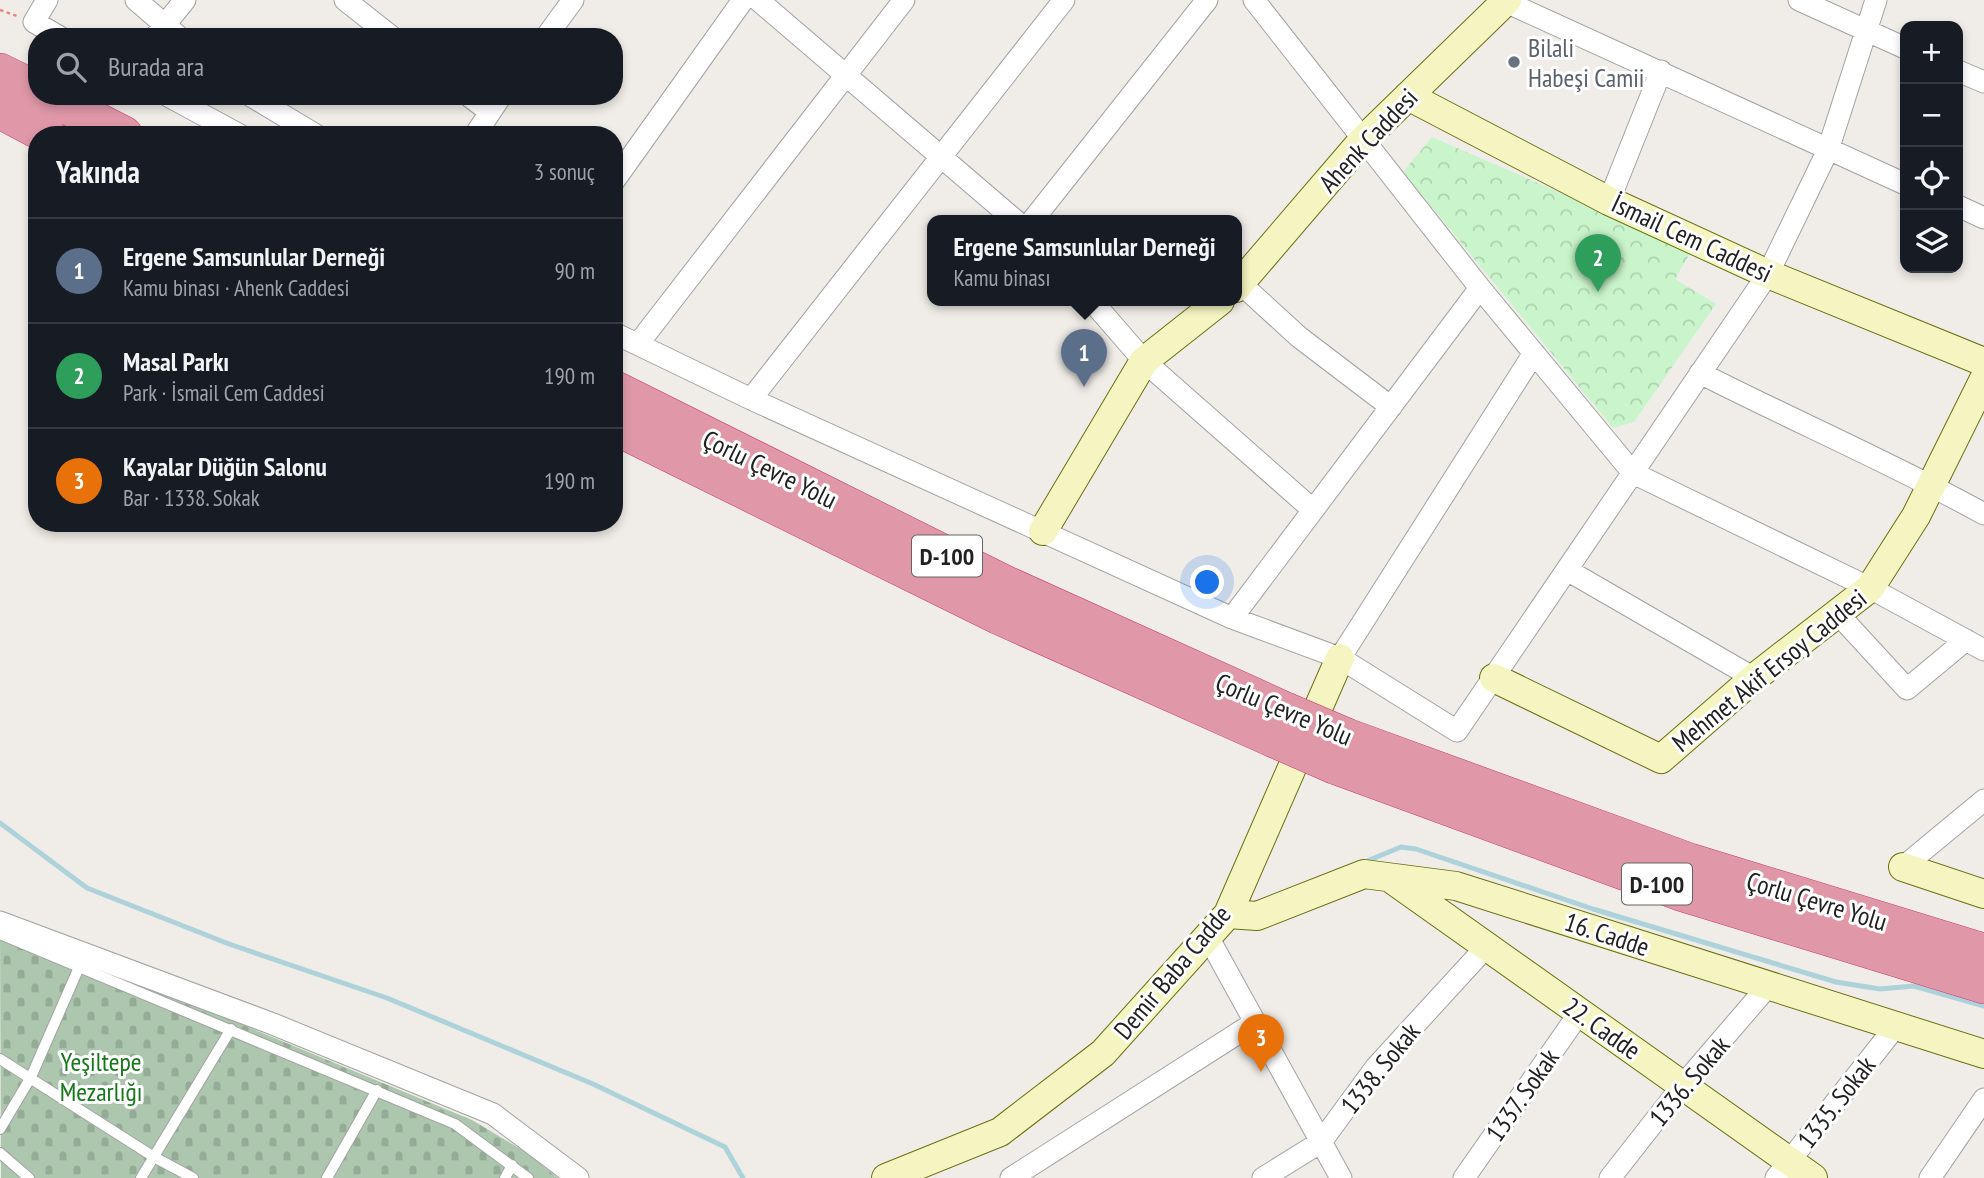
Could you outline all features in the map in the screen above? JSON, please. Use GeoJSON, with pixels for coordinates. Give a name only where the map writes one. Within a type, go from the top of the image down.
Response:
{"type":"FeatureCollection","features":[{"type":"Feature","properties":{"kind":"highway"},"geometry":{"type":"LineString","coordinates":[[0,72],[28,86]]}},
{"type":"Feature","properties":{"kind":"highway"},"geometry":{"type":"LineString","coordinates":[[66,105],[106,126]]}},
{"type":"Feature","properties":{"kind":"highway"},"geometry":{"type":"LineString","coordinates":[[0,110],[30,126]]}},
{"type":"Feature","properties":{"kind":"highway","name":"Çorlu Çevre Yolu"},"geometry":{"type":"LineString","coordinates":[[623,393],[1280,725]]}},
{"type":"Feature","properties":{"kind":"highway","name":"Çorlu Çevre Yolu"},"geometry":{"type":"LineString","coordinates":[[623,430],[999,616],[1280,725],[1680,892],[1984,985]]}},
{"type":"Feature","properties":{"kind":"highway","name":"Çorlu Çevre Yolu"},"geometry":{"type":"LineString","coordinates":[[1342,751],[1984,952]]}},
{"type":"Feature","properties":{"kind":"street"},"geometry":{"type":"LineString","coordinates":[[44,28],[34,22],[47,0]]}},
{"type":"Feature","properties":{"kind":"street"},"geometry":{"type":"LineString","coordinates":[[136,0],[161,28]]}},
{"type":"Feature","properties":{"kind":"street"},"geometry":{"type":"LineString","coordinates":[[169,28],[185,0]]}},
{"type":"Feature","properties":{"kind":"street"},"geometry":{"type":"LineString","coordinates":[[345,0],[381,28]]}},
{"type":"Feature","properties":{"kind":"street"},"geometry":{"type":"LineString","coordinates":[[552,28],[572,0]]}},
{"type":"Feature","properties":{"kind":"street"},"geometry":{"type":"LineString","coordinates":[[623,168],[743,0]]}},
{"type":"Feature","properties":{"kind":"street"},"geometry":{"type":"LineString","coordinates":[[758,0],[1009,215]]}},
{"type":"Feature","properties":{"kind":"street"},"geometry":{"type":"LineString","coordinates":[[638,344],[904,0]]}},
{"type":"Feature","properties":{"kind":"street"},"geometry":{"type":"LineString","coordinates":[[751,399],[1064,0]]}},
{"type":"Feature","properties":{"kind":"street"},"geometry":{"type":"LineString","coordinates":[[1037,215],[1207,0]]}},
{"type":"Feature","properties":{"kind":"street"},"geometry":{"type":"LineString","coordinates":[[1254,0],[1362,141],[1633,473],[1870,589],[1975,645],[1908,689],[1838,614]]}},
{"type":"Feature","properties":{"kind":"street"},"geometry":{"type":"LineString","coordinates":[[1799,0],[1900,46]]}},
{"type":"Feature","properties":{"kind":"street"},"geometry":{"type":"LineString","coordinates":[[623,336],[751,399],[1232,618],[1340,658],[1457,732],[1768,274],[1828,150],[1876,0]]}},
{"type":"Feature","properties":{"kind":"street"},"geometry":{"type":"LineString","coordinates":[[1506,1],[1900,182]]}},
{"type":"Feature","properties":{"kind":"street","name":"Ahenk Caddesi"},"geometry":{"type":"LineString","coordinates":[[1242,279],[1362,141],[1506,1]]}},
{"type":"Feature","properties":{"kind":"street"},"geometry":{"type":"LineString","coordinates":[[1609,201],[1661,71]]}},
{"type":"Feature","properties":{"kind":"street"},"geometry":{"type":"LineString","coordinates":[[1963,73],[1984,82]]}},
{"type":"Feature","properties":{"kind":"street","name":"İsmail Cem Caddesi"},"geometry":{"type":"LineString","coordinates":[[1408,96],[1609,201],[1768,274],[1984,362]]}},
{"type":"Feature","properties":{"kind":"street"},"geometry":{"type":"LineString","coordinates":[[185,105],[223,126]]}},
{"type":"Feature","properties":{"kind":"street"},"geometry":{"type":"LineString","coordinates":[[266,105],[301,126]]}},
{"type":"Feature","properties":{"kind":"street"},"geometry":{"type":"LineString","coordinates":[[481,126],[495,105]]}},
{"type":"Feature","properties":{"kind":"street"},"geometry":{"type":"LineString","coordinates":[[1963,208],[1984,218]]}},
{"type":"Feature","properties":{"kind":"street"},"geometry":{"type":"LineString","coordinates":[[1232,618],[1480,288]]}},
{"type":"Feature","properties":{"kind":"street"},"geometry":{"type":"LineString","coordinates":[[1242,298],[1299,337],[1391,407]]}},
{"type":"Feature","properties":{"kind":"street"},"geometry":{"type":"LineString","coordinates":[[1096,306],[1144,361],[1313,510]]}},
{"type":"Feature","properties":{"kind":"street","name":"Ahenk Caddesi"},"geometry":{"type":"LineString","coordinates":[[1043,531],[1144,361],[1213,306]]}},
{"type":"Feature","properties":{"kind":"street"},"geometry":{"type":"LineString","coordinates":[[1340,658],[1534,353]]}},
{"type":"Feature","properties":{"kind":"street"},"geometry":{"type":"LineString","coordinates":[[1700,373],[1804,426],[1932,485],[1984,514]]}},
{"type":"Feature","properties":{"kind":"street","name":"Mehmet Akif Ersoy Caddesi"},"geometry":{"type":"LineString","coordinates":[[1494,678],[1661,759],[1754,678],[1870,589],[1932,485],[1984,379]]}},
{"type":"Feature","properties":{"kind":"street"},"geometry":{"type":"LineString","coordinates":[[1567,570],[1754,678]]}},
{"type":"Feature","properties":{"kind":"street","name":"Demir Baba Cadde"},"geometry":{"type":"LineString","coordinates":[[886,1178],[1000,1132],[1103,1053],[1208,937],[1228,914],[1340,658]]}},
{"type":"Feature","properties":{"kind":"street"},"geometry":{"type":"LineString","coordinates":[[1903,867],[1984,800]]}},
{"type":"Feature","properties":{"kind":"street"},"geometry":{"type":"LineString","coordinates":[[1903,867],[1984,894]]}},
{"type":"Feature","properties":{"kind":"street","name":"16. Cadde"},"geometry":{"type":"LineString","coordinates":[[1228,914],[1257,916],[1364,874],[1455,886],[1984,1054]]}},
{"type":"Feature","properties":{"kind":"street","name":"22. Cadde"},"geometry":{"type":"LineString","coordinates":[[1390,877],[1683,1085],[1783,1169],[1813,1178]]}},
{"type":"Feature","properties":{"kind":"street"},"geometry":{"type":"LineString","coordinates":[[0,922],[273,1024],[494,1114],[578,1178]]}},
{"type":"Feature","properties":{"kind":"street"},"geometry":{"type":"LineString","coordinates":[[1208,937],[1341,1178]]}},
{"type":"Feature","properties":{"kind":"street","name":"1338. Sokak"},"geometry":{"type":"LineString","coordinates":[[1263,1178],[1321,1142],[1376,1067],[1487,946]]}},
{"type":"Feature","properties":{"kind":"street","name":"1336. Sokak"},"geometry":{"type":"LineString","coordinates":[[1610,1178],[1683,1085],[1769,985]]}},
{"type":"Feature","properties":{"kind":"street","name":"1337. Sokak"},"geometry":{"type":"LineString","coordinates":[[1464,1178],[1580,1013]]}},
{"type":"Feature","properties":{"kind":"street"},"geometry":{"type":"LineString","coordinates":[[1011,1178],[1254,1023]]}},
{"type":"Feature","properties":{"kind":"street","name":"1335. Sokak"},"geometry":{"type":"LineString","coordinates":[[1783,1169],[1896,1026]]}},
{"type":"Feature","properties":{"kind":"street"},"geometry":{"type":"LineString","coordinates":[[1930,1178],[1984,1099]]}},
{"type":"Feature","properties":{"kind":"lane"},"geometry":{"type":"LineString","coordinates":[[0,934],[80,965],[455,1124],[528,1178]]}},
{"type":"Feature","properties":{"kind":"lane"},"geometry":{"type":"LineString","coordinates":[[0,1129],[31,1077],[80,965]]}},
{"type":"Feature","properties":{"kind":"lane"},"geometry":{"type":"LineString","coordinates":[[141,1178],[231,1029]]}},
{"type":"Feature","properties":{"kind":"lane"},"geometry":{"type":"LineString","coordinates":[[0,1059],[154,1157],[193,1178]]}},
{"type":"Feature","properties":{"kind":"lane"},"geometry":{"type":"LineString","coordinates":[[327,1178],[377,1090]]}},
{"type":"Feature","properties":{"kind":"lane"},"geometry":{"type":"LineString","coordinates":[[0,1153],[29,1178]]}},
{"type":"Feature","properties":{"kind":"lane"},"geometry":{"type":"LineString","coordinates":[[505,1178],[512,1165]]}},
{"type":"Feature","properties":{"kind":"green space"},"geometry":{"type":"Polygon","coordinates":[[[1432,137],[1692,250],[1675,279],[1716,304],[1634,422],[1613,428],[1403,172],[1432,137]]]}},
{"type":"Feature","properties":{"kind":"green space","name":"Yeşiltepe Mezarlığı"},"geometry":{"type":"Polygon","coordinates":[[[0,924],[472,1120],[527,1153],[558,1178],[1,1178],[0,924]]]}},
{"type":"Feature","properties":{"kind":"waterway"},"geometry":{"type":"LineString","coordinates":[[0,823],[87,888],[229,944],[387,998],[593,1084],[725,1147],[743,1178]]}},
{"type":"Feature","properties":{"kind":"waterway"},"geometry":{"type":"LineString","coordinates":[[1367,861],[1401,847],[1416,849],[1593,909],[1836,982],[1880,989],[1914,986],[1984,1006]]}},
{"type":"Feature","properties":{"kind":"place","name":"Bilali Habeşi Camii"},"geometry":{"type":"Point","coordinates":[1514,62]}},
{"type":"Feature","properties":{"kind":"place","name":"Masal Parkı"},"geometry":{"type":"Point","coordinates":[1598,292]}},
{"type":"Feature","properties":{"kind":"place","name":"Ergene Samsunlular Derneği"},"geometry":{"type":"Point","coordinates":[1084,387]}},
{"type":"Feature","properties":{"kind":"place","name":"Kayalar Düğün Salonu"},"geometry":{"type":"Point","coordinates":[1261,1072]}}]}
